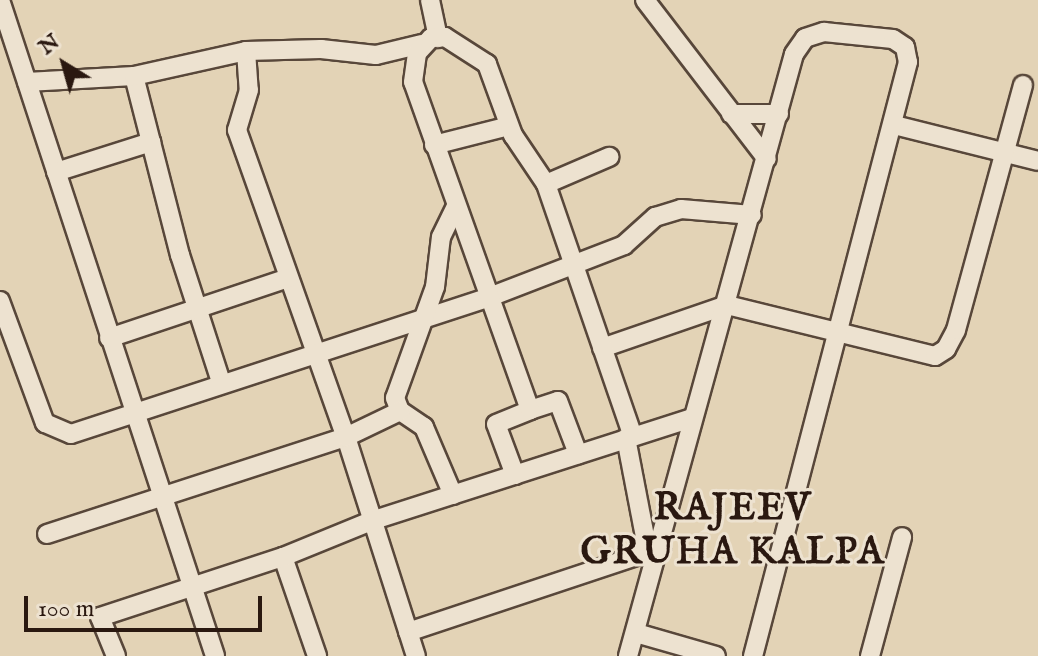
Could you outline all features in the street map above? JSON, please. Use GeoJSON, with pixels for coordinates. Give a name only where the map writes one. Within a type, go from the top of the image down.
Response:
{"type":"FeatureCollection","features":[{"type":"Feature","properties":{"kind":"street"},"geometry":{"type":"LineString","coordinates":[[0,0],[215,656]]}},
{"type":"Feature","properties":{"kind":"street"},"geometry":{"type":"LineString","coordinates":[[430,0],[430,41],[413,82],[487,298],[530,410]]}},
{"type":"Feature","properties":{"kind":"street"},"geometry":{"type":"LineString","coordinates":[[645,0],[767,159]]}},
{"type":"Feature","properties":{"kind":"street"},"geometry":{"type":"LineString","coordinates":[[628,656],[654,550],[727,305],[794,54],[805,38],[824,32],[893,39],[905,47],[908,62],[894,125],[835,333],[753,656]]}},
{"type":"Feature","properties":{"kind":"street"},"geometry":{"type":"LineString","coordinates":[[27,82],[134,76],[246,51],[321,49],[376,55],[430,41],[487,64],[509,126],[546,184],[630,437],[654,550]]}},
{"type":"Feature","properties":{"kind":"street"},"geometry":{"type":"LineString","coordinates":[[246,51],[249,90],[237,130],[346,437],[416,656]]}},
{"type":"Feature","properties":{"kind":"street"},"geometry":{"type":"LineString","coordinates":[[134,76],[221,382]]}},
{"type":"Feature","properties":{"kind":"street"},"geometry":{"type":"LineString","coordinates":[[602,348],[727,305],[919,355],[935,356],[946,349],[956,330],[1023,85]]}},
{"type":"Feature","properties":{"kind":"street"},"geometry":{"type":"LineString","coordinates":[[731,114],[779,114]]}},
{"type":"Feature","properties":{"kind":"street"},"geometry":{"type":"LineString","coordinates":[[894,125],[1038,161]]}},
{"type":"Feature","properties":{"kind":"street"},"geometry":{"type":"LineString","coordinates":[[434,145],[509,126]]}},
{"type":"Feature","properties":{"kind":"street"},"geometry":{"type":"LineString","coordinates":[[56,172],[151,142]]}},
{"type":"Feature","properties":{"kind":"street"},"geometry":{"type":"LineString","coordinates":[[546,184],[609,157]]}},
{"type":"Feature","properties":{"kind":"street"},"geometry":{"type":"LineString","coordinates":[[453,495],[424,427],[400,411],[395,398],[435,287],[441,237],[455,208]]}},
{"type":"Feature","properties":{"kind":"street"},"geometry":{"type":"LineString","coordinates":[[0,301],[45,423],[71,434],[133,410],[487,298],[624,245],[655,217],[681,209],[752,215]]}},
{"type":"Feature","properties":{"kind":"street"},"geometry":{"type":"LineString","coordinates":[[109,338],[288,278]]}},
{"type":"Feature","properties":{"kind":"street"},"geometry":{"type":"LineString","coordinates":[[515,475],[496,424],[530,410],[558,401],[578,454]]}},
{"type":"Feature","properties":{"kind":"street"},"geometry":{"type":"LineString","coordinates":[[47,534],[165,500],[346,437],[400,411]]}},
{"type":"Feature","properties":{"kind":"street"},"geometry":{"type":"LineString","coordinates":[[116,656],[100,617],[283,557],[371,521],[692,418]]}},
{"type":"Feature","properties":{"kind":"street"},"geometry":{"type":"LineString","coordinates":[[870,656],[902,537]]}},
{"type":"Feature","properties":{"kind":"street"},"geometry":{"type":"LineString","coordinates":[[408,632],[654,550]]}},
{"type":"Feature","properties":{"kind":"street"},"geometry":{"type":"LineString","coordinates":[[283,557],[317,656]]}},
{"type":"Feature","properties":{"kind":"street"},"geometry":{"type":"LineString","coordinates":[[636,633],[716,656]]}},
{"type":"Feature","properties":{"kind":"district","name":"RAJEEV GRUHA KALPA"},"geometry":{"type":"Point","coordinates":[733,532]}}]}
